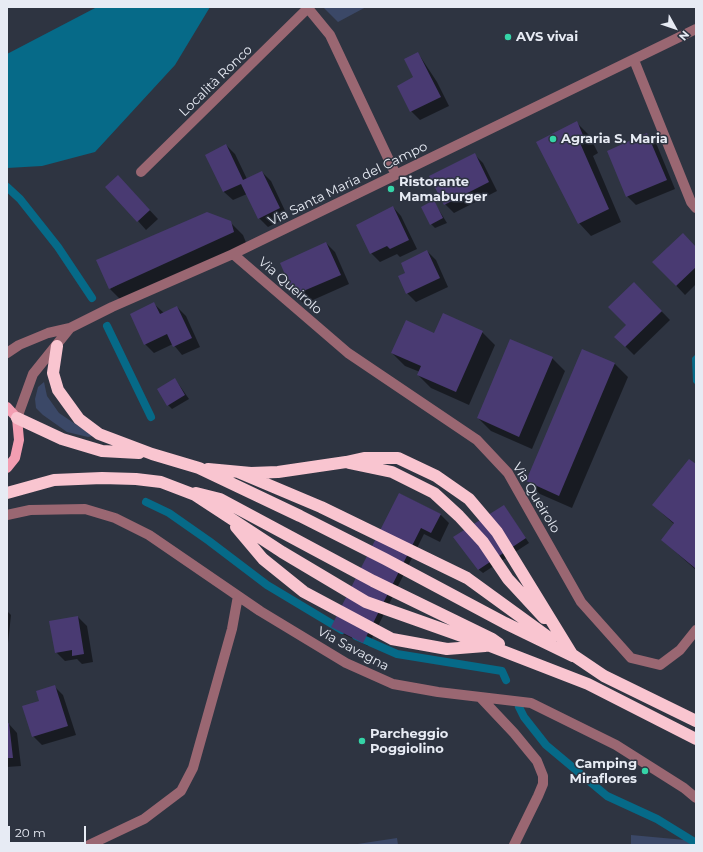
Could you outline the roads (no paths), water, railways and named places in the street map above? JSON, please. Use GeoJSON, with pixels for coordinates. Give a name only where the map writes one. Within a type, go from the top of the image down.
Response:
{"type":"FeatureCollection","features":[{"type":"Feature","properties":{"kind":"highway"},"geometry":{"type":"LineString","coordinates":[[56,346],[53,373],[58,390],[79,419],[99,434],[152,454],[199,468],[307,520],[504,623],[573,656]]}},
{"type":"Feature","properties":{"kind":"highway"},"geometry":{"type":"LineString","coordinates":[[17,418],[62,439],[102,451],[152,454]]}},
{"type":"Feature","properties":{"kind":"highway"},"geometry":{"type":"LineString","coordinates":[[199,468],[238,472],[278,472],[364,458],[398,458],[436,476],[469,499],[497,532],[573,656]]}},
{"type":"Feature","properties":{"kind":"highway"},"geometry":{"type":"LineString","coordinates":[[346,462],[392,472],[434,493],[459,516],[483,542],[508,579],[561,636]]}},
{"type":"Feature","properties":{"kind":"highway"},"geometry":{"type":"LineString","coordinates":[[238,472],[322,507],[467,578],[573,656],[604,676],[696,722]]}},
{"type":"Feature","properties":{"kind":"highway"},"geometry":{"type":"LineString","coordinates":[[7,493],[54,480],[102,478],[136,479],[161,482],[195,495],[282,552],[366,602],[490,646],[588,684],[696,739]]}},
{"type":"Feature","properties":{"kind":"highway"},"geometry":{"type":"LineString","coordinates":[[181,490],[220,499],[373,581],[492,639],[513,655]]}},
{"type":"Feature","properties":{"kind":"highway"},"geometry":{"type":"LineString","coordinates":[[228,517],[263,559],[304,592],[392,639],[447,649],[490,646]]}},
{"type":"Feature","properties":{"kind":"main road"},"geometry":{"type":"LineString","coordinates":[[7,407],[17,418],[20,440],[15,458],[7,468]]}},
{"type":"Feature","properties":{"kind":"street","name":"Località Ronco"},"geometry":{"type":"LineString","coordinates":[[142,172],[307,8]]}},
{"type":"Feature","properties":{"kind":"street"},"geometry":{"type":"LineString","coordinates":[[307,8],[330,35],[396,175]]}},
{"type":"Feature","properties":{"kind":"street","name":"Via Santa Maria del Campo"},"geometry":{"type":"LineString","coordinates":[[7,353],[19,345],[48,333],[70,328],[112,307],[233,254],[696,29]]}},
{"type":"Feature","properties":{"kind":"street"},"geometry":{"type":"LineString","coordinates":[[634,60],[691,202],[696,208]]}},
{"type":"Feature","properties":{"kind":"street","name":"Via Queirolo"},"geometry":{"type":"LineString","coordinates":[[233,254],[348,353],[477,440],[508,473],[581,602],[631,658],[660,665],[680,650],[696,630]]}},
{"type":"Feature","properties":{"kind":"street"},"geometry":{"type":"LineString","coordinates":[[17,418],[33,374],[70,328]]}},
{"type":"Feature","properties":{"kind":"street","name":"Via Savagna"},"geometry":{"type":"LineString","coordinates":[[7,515],[30,510],[85,509],[115,518],[149,535],[238,596],[346,663],[393,684],[438,692],[531,703],[616,745],[684,788],[696,798]]}},
{"type":"Feature","properties":{"kind":"street"},"geometry":{"type":"LineString","coordinates":[[89,845],[144,819],[181,791],[193,768],[232,629],[238,596]]}},
{"type":"Feature","properties":{"kind":"street"},"geometry":{"type":"LineString","coordinates":[[480,697],[514,733],[537,761],[543,776],[538,796],[514,845]]}},
{"type":"Feature","properties":{"kind":"waterway"},"geometry":{"type":"LineString","coordinates":[[7,187],[20,199],[58,247],[92,298]]}},
{"type":"Feature","properties":{"kind":"waterway"},"geometry":{"type":"LineString","coordinates":[[107,326],[151,417]]}},
{"type":"Feature","properties":{"kind":"waterway"},"geometry":{"type":"LineString","coordinates":[[146,502],[169,513],[267,585],[342,630]]}},
{"type":"Feature","properties":{"kind":"waterway"},"geometry":{"type":"LineString","coordinates":[[356,636],[397,654],[502,671],[506,680]]}},
{"type":"Feature","properties":{"kind":"waterway"},"geometry":{"type":"LineString","coordinates":[[519,707],[524,717],[546,745],[607,796],[657,819],[696,843]]}},
{"type":"Feature","properties":{"kind":"place","name":"AVS vivai"},"geometry":{"type":"Point","coordinates":[508,37]}},
{"type":"Feature","properties":{"kind":"place","name":"Agraria S. Maria"},"geometry":{"type":"Point","coordinates":[553,139]}},
{"type":"Feature","properties":{"kind":"place","name":"Ristorante Mamaburger"},"geometry":{"type":"Point","coordinates":[391,189]}},
{"type":"Feature","properties":{"kind":"place","name":"Parcheggio Poggiolino"},"geometry":{"type":"Point","coordinates":[362,741]}},
{"type":"Feature","properties":{"kind":"place","name":"Camping Miraflores"},"geometry":{"type":"Point","coordinates":[645,771]}}]}
